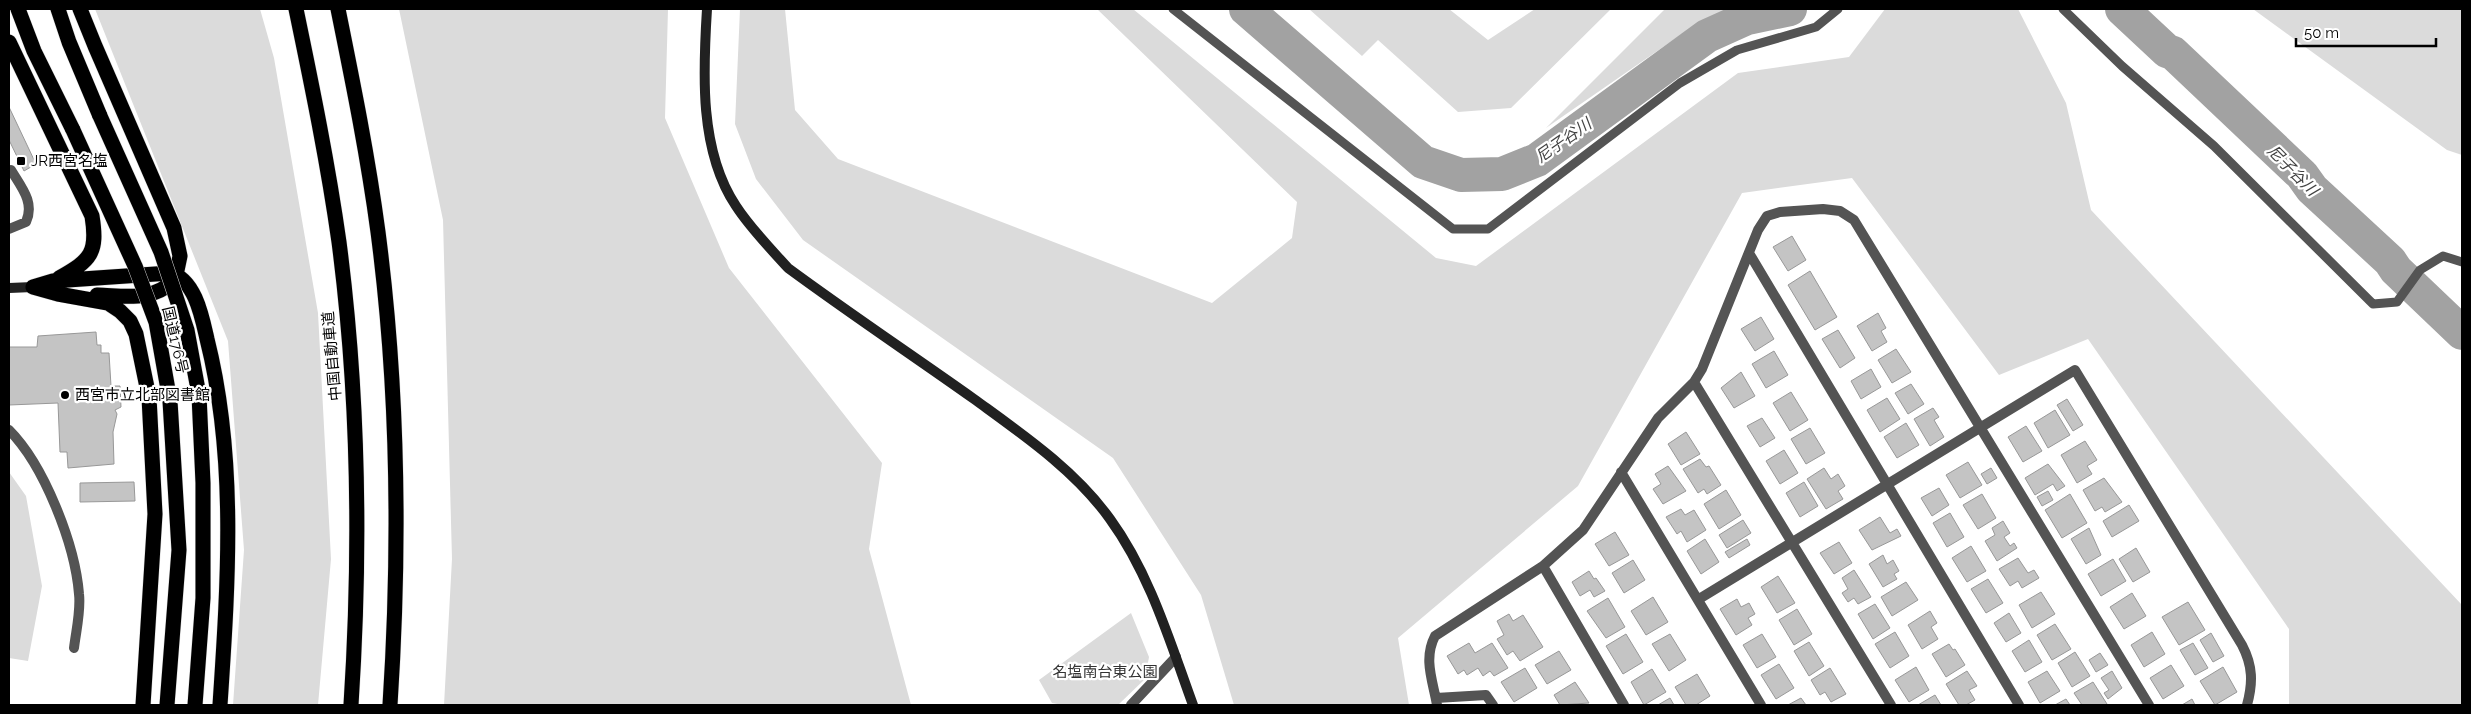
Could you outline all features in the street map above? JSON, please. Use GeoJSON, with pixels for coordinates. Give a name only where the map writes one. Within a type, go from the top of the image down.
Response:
{"type":"FeatureCollection","features":[{"type":"Feature","properties":{"kind":"highway","name":"国道176号"},"geometry":{"type":"LineString","coordinates":[[18,9],[34,51],[73,130],[135,266],[156,322],[170,401],[179,550],[167,705]]}},
{"type":"Feature","properties":{"kind":"highway","name":"国道176号"},"geometry":{"type":"LineString","coordinates":[[58,9],[69,42],[100,116],[161,252],[188,330],[199,395],[203,483],[203,598],[195,705]]}},
{"type":"Feature","properties":{"kind":"highway"},"geometry":{"type":"LineString","coordinates":[[33,287],[150,295],[164,290],[175,280],[177,275],[180,256],[174,228],[94,46],[80,9]]}},
{"type":"Feature","properties":{"kind":"highway","name":"中国自動車道"},"geometry":{"type":"LineString","coordinates":[[296,9],[320,125],[336,223],[350,357],[357,472],[357,579],[351,705]]}},
{"type":"Feature","properties":{"kind":"highway"},"geometry":{"type":"LineString","coordinates":[[338,9],[360,117],[378,233],[390,349],[395,580],[390,705]]}},
{"type":"Feature","properties":{"kind":"highway"},"geometry":{"type":"LineString","coordinates":[[9,42],[92,216],[96,238],[90,256],[55,288]]}},
{"type":"Feature","properties":{"kind":"highway"},"geometry":{"type":"LineString","coordinates":[[55,288],[160,273],[177,275],[195,296],[218,384],[227,456],[226,626],[220,705]]}},
{"type":"Feature","properties":{"kind":"highway"},"geometry":{"type":"LineString","coordinates":[[55,288],[108,303],[130,321],[136,334],[149,398],[155,514],[143,705]]}},
{"type":"Feature","properties":{"kind":"street"},"geometry":{"type":"LineString","coordinates":[[707,9],[705,39],[708,120],[717,167],[735,205],[762,240],[788,268],[1009,425],[1061,466],[1090,493],[1111,519],[1135,558],[1176,657],[1193,705]]}},
{"type":"Feature","properties":{"kind":"street"},"geometry":{"type":"LineString","coordinates":[[9,229],[26,222],[30,213],[28,198],[10,170]]}},
{"type":"Feature","properties":{"kind":"street"},"geometry":{"type":"LineString","coordinates":[[1493,705],[1486,695],[1436,702],[1428,660],[1429,647],[1435,636],[1543,566],[1582,530],[1658,418],[1694,382],[1710,351],[1758,230],[1767,216],[1780,212],[1823,209],[1840,211],[1854,220],[1981,427],[2146,704]]}},
{"type":"Feature","properties":{"kind":"street"},"geometry":{"type":"LineString","coordinates":[[1749,252],[2019,705]]}},
{"type":"Feature","properties":{"kind":"street"},"geometry":{"type":"LineString","coordinates":[[9,288],[33,287]]}},
{"type":"Feature","properties":{"kind":"street"},"geometry":{"type":"LineString","coordinates":[[1699,599],[1792,540],[2075,370],[2242,645],[2249,659],[2252,675],[2248,705]]}},
{"type":"Feature","properties":{"kind":"street"},"geometry":{"type":"LineString","coordinates":[[1694,382],[1891,705]]}},
{"type":"Feature","properties":{"kind":"street"},"geometry":{"type":"LineString","coordinates":[[9,430],[17,438],[50,490],[71,553],[80,595],[74,648]]}},
{"type":"Feature","properties":{"kind":"street"},"geometry":{"type":"LineString","coordinates":[[1621,472],[1762,705]]}},
{"type":"Feature","properties":{"kind":"street"},"geometry":{"type":"LineString","coordinates":[[1543,566],[1624,705]]}},
{"type":"Feature","properties":{"kind":"street"},"geometry":{"type":"LineString","coordinates":[[1131,705],[1176,657]]}},
{"type":"Feature","properties":{"kind":"lane"},"geometry":{"type":"LineString","coordinates":[[1173,9],[1453,229],[1488,229],[1680,83],[1737,50],[1816,27],[1838,9]]}},
{"type":"Feature","properties":{"kind":"lane"},"geometry":{"type":"LineString","coordinates":[[2063,9],[2122,66],[2214,146],[2373,304],[2397,302],[2420,270],[2443,256],[2462,262]]}},
{"type":"Feature","properties":{"kind":"green space"},"geometry":{"type":"Polygon","coordinates":[[[95,9],[260,9],[274,58],[318,313],[331,559],[318,705],[233,705],[244,550],[228,341],[95,9]]]}},
{"type":"Feature","properties":{"kind":"green space"},"geometry":{"type":"Polygon","coordinates":[[[399,9],[668,9],[665,118],[729,268],[882,463],[869,549],[911,705],[444,705],[452,559],[443,220],[399,9]]]}},
{"type":"Feature","properties":{"kind":"green space"},"geometry":{"type":"Polygon","coordinates":[[[740,9],[785,9],[795,110],[838,159],[1212,303],[1292,238],[1297,202],[1097,9],[1133,9],[1436,258],[1476,266],[1738,73],[1849,57],[1885,9],[2018,9],[2066,103],[2091,210],[2462,605],[2462,705],[2289,705],[2289,629],[2088,339],[1999,375],[1852,178],[1742,193],[1578,486],[1398,638],[1409,705],[1234,705],[1201,595],[1113,458],[803,240],[756,179],[735,124],[740,9]]]}},
{"type":"Feature","properties":{"kind":"green space"},"geometry":{"type":"Polygon","coordinates":[[[1309,9],[1449,9],[1488,40],[1535,9],[1611,9],[1511,108],[1458,112],[1378,40],[1362,56],[1309,9]]]}},
{"type":"Feature","properties":{"kind":"green space"},"geometry":{"type":"Polygon","coordinates":[[[1665,9],[1745,9],[1689,29],[1546,128],[1665,9]]]}},
{"type":"Feature","properties":{"kind":"green space"},"geometry":{"type":"Polygon","coordinates":[[[2253,9],[2462,9],[2462,155],[2447,150],[2253,9]]]}},
{"type":"Feature","properties":{"kind":"green space"},"geometry":{"type":"Polygon","coordinates":[[[9,472],[26,496],[42,586],[28,661],[9,658],[9,472]]]}},
{"type":"Feature","properties":{"kind":"green space","name":"名塩南台東公園"},"geometry":{"type":"Polygon","coordinates":[[[1131,613],[1149,657],[1145,679],[1118,705],[1063,705],[1052,703],[1039,680],[1131,613]]]}},
{"type":"Feature","properties":{"kind":"building"},"geometry":{"type":"Polygon","coordinates":[[[9,107],[36,164],[24,171],[9,140],[9,107]]]}},
{"type":"Feature","properties":{"kind":"building"},"geometry":{"type":"Polygon","coordinates":[[[1792,236],[1806,260],[1788,271],[1773,247],[1792,236]]]}},
{"type":"Feature","properties":{"kind":"building"},"geometry":{"type":"Polygon","coordinates":[[[1810,271],[1837,317],[1815,330],[1788,285],[1810,271]]]}},
{"type":"Feature","properties":{"kind":"building"},"geometry":{"type":"Polygon","coordinates":[[[1878,313],[1886,328],[1881,331],[1887,342],[1872,351],[1857,326],[1878,313]]]}},
{"type":"Feature","properties":{"kind":"building"},"geometry":{"type":"Polygon","coordinates":[[[1761,317],[1774,339],[1755,351],[1741,329],[1761,317]]]}},
{"type":"Feature","properties":{"kind":"building"},"geometry":{"type":"Polygon","coordinates":[[[1838,330],[1855,358],[1840,368],[1822,339],[1838,330]]]}},
{"type":"Feature","properties":{"kind":"building","name":"西宮市立北部図書館"},"geometry":{"type":"Polygon","coordinates":[[[96,332],[97,345],[101,345],[101,353],[109,353],[111,386],[120,386],[121,407],[115,410],[117,414],[113,432],[114,464],[68,468],[67,452],[60,452],[58,403],[9,405],[9,347],[37,347],[38,336],[96,332]]]}},
{"type":"Feature","properties":{"kind":"building"},"geometry":{"type":"Polygon","coordinates":[[[1896,349],[1911,372],[1892,383],[1878,360],[1896,349]]]}},
{"type":"Feature","properties":{"kind":"building"},"geometry":{"type":"Polygon","coordinates":[[[1774,351],[1788,375],[1766,388],[1752,364],[1774,351]]]}},
{"type":"Feature","properties":{"kind":"building"},"geometry":{"type":"Polygon","coordinates":[[[1871,369],[1881,387],[1861,399],[1851,381],[1871,369]]]}},
{"type":"Feature","properties":{"kind":"building"},"geometry":{"type":"Polygon","coordinates":[[[1741,372],[1755,396],[1734,408],[1721,388],[1741,372]]]}},
{"type":"Feature","properties":{"kind":"building"},"geometry":{"type":"Polygon","coordinates":[[[1911,384],[1924,404],[1908,414],[1895,393],[1911,384]]]}},
{"type":"Feature","properties":{"kind":"building"},"geometry":{"type":"Polygon","coordinates":[[[1791,392],[1808,420],[1790,431],[1773,403],[1791,392]]]}},
{"type":"Feature","properties":{"kind":"building"},"geometry":{"type":"Polygon","coordinates":[[[1887,398],[1900,419],[1880,432],[1867,410],[1887,398]]]}},
{"type":"Feature","properties":{"kind":"building"},"geometry":{"type":"Polygon","coordinates":[[[2067,399],[2083,425],[2073,431],[2057,405],[2067,399]]]}},
{"type":"Feature","properties":{"kind":"building"},"geometry":{"type":"Polygon","coordinates":[[[1933,408],[1939,417],[1934,420],[1944,437],[1930,446],[1914,419],[1933,408]]]}},
{"type":"Feature","properties":{"kind":"building"},"geometry":{"type":"Polygon","coordinates":[[[2055,410],[2070,435],[2048,448],[2034,423],[2055,410]]]}},
{"type":"Feature","properties":{"kind":"building"},"geometry":{"type":"Polygon","coordinates":[[[1762,418],[1775,438],[1760,447],[1747,426],[1762,418]]]}},
{"type":"Feature","properties":{"kind":"building"},"geometry":{"type":"Polygon","coordinates":[[[1906,423],[1919,445],[1897,458],[1884,437],[1906,423]]]}},
{"type":"Feature","properties":{"kind":"building"},"geometry":{"type":"Polygon","coordinates":[[[2026,426],[2042,451],[2023,462],[2008,437],[2026,426]]]}},
{"type":"Feature","properties":{"kind":"building"},"geometry":{"type":"Polygon","coordinates":[[[1810,428],[1825,453],[1806,464],[1791,439],[1810,428]]]}},
{"type":"Feature","properties":{"kind":"building"},"geometry":{"type":"Polygon","coordinates":[[[1686,432],[1700,454],[1681,465],[1668,444],[1686,432]]]}},
{"type":"Feature","properties":{"kind":"building"},"geometry":{"type":"Polygon","coordinates":[[[2085,441],[2097,460],[2087,466],[2092,474],[2077,483],[2061,455],[2085,441]]]}},
{"type":"Feature","properties":{"kind":"building"},"geometry":{"type":"Polygon","coordinates":[[[1784,450],[1798,473],[1780,484],[1766,461],[1784,450]]]}},
{"type":"Feature","properties":{"kind":"building"},"geometry":{"type":"Polygon","coordinates":[[[1700,459],[1706,467],[1709,466],[1721,485],[1707,494],[1704,489],[1698,493],[1683,469],[1700,459]]]}},
{"type":"Feature","properties":{"kind":"building"},"geometry":{"type":"Polygon","coordinates":[[[1968,462],[1982,485],[1960,498],[1946,475],[1968,462]]]}},
{"type":"Feature","properties":{"kind":"building"},"geometry":{"type":"Polygon","coordinates":[[[2048,464],[2065,486],[2057,491],[2053,484],[2035,495],[2025,478],[2048,464]]]}},
{"type":"Feature","properties":{"kind":"building"},"geometry":{"type":"Polygon","coordinates":[[[1668,466],[1686,491],[1663,504],[1653,489],[1661,484],[1655,474],[1668,466]]]}},
{"type":"Feature","properties":{"kind":"building"},"geometry":{"type":"Polygon","coordinates":[[[1824,468],[1831,479],[1838,474],[1845,486],[1838,491],[1843,499],[1826,509],[1807,479],[1824,468]]]}},
{"type":"Feature","properties":{"kind":"building"},"geometry":{"type":"Polygon","coordinates":[[[1991,468],[1997,478],[1987,484],[1981,474],[1991,468]]]}},
{"type":"Feature","properties":{"kind":"building"},"geometry":{"type":"Polygon","coordinates":[[[2104,478],[2122,502],[2105,512],[2102,507],[2095,511],[2083,490],[2104,478]]]}},
{"type":"Feature","properties":{"kind":"building"},"geometry":{"type":"Polygon","coordinates":[[[134,482],[135,501],[80,502],[80,483],[134,482]]]}},
{"type":"Feature","properties":{"kind":"building"},"geometry":{"type":"Polygon","coordinates":[[[1804,482],[1818,506],[1800,517],[1786,493],[1804,482]]]}},
{"type":"Feature","properties":{"kind":"building"},"geometry":{"type":"Polygon","coordinates":[[[1939,488],[1949,505],[1932,516],[1921,498],[1939,488]]]}},
{"type":"Feature","properties":{"kind":"building"},"geometry":{"type":"Polygon","coordinates":[[[1726,490],[1741,515],[1719,529],[1704,504],[1726,490]]]}},
{"type":"Feature","properties":{"kind":"building"},"geometry":{"type":"Polygon","coordinates":[[[2048,491],[2053,500],[2042,506],[2037,497],[2048,491]]]}},
{"type":"Feature","properties":{"kind":"building"},"geometry":{"type":"Polygon","coordinates":[[[1982,494],[1996,518],[1978,529],[1963,505],[1982,494]]]}},
{"type":"Feature","properties":{"kind":"building"},"geometry":{"type":"Polygon","coordinates":[[[2070,494],[2087,523],[2062,538],[2045,510],[2070,494]]]}},
{"type":"Feature","properties":{"kind":"building"},"geometry":{"type":"Polygon","coordinates":[[[2129,505],[2139,521],[2112,537],[2103,521],[2129,505]]]}},
{"type":"Feature","properties":{"kind":"building"},"geometry":{"type":"Polygon","coordinates":[[[1681,509],[1685,515],[1694,510],[1706,530],[1687,542],[1681,531],[1677,534],[1666,517],[1681,509]]]}},
{"type":"Feature","properties":{"kind":"building"},"geometry":{"type":"Polygon","coordinates":[[[1950,513],[1964,537],[1947,547],[1933,523],[1950,513]]]}},
{"type":"Feature","properties":{"kind":"building"},"geometry":{"type":"Polygon","coordinates":[[[1880,517],[1890,533],[1897,529],[1901,536],[1872,550],[1859,530],[1880,517]]]}},
{"type":"Feature","properties":{"kind":"building"},"geometry":{"type":"Polygon","coordinates":[[[1743,520],[1751,533],[1727,548],[1719,535],[1743,520]]]}},
{"type":"Feature","properties":{"kind":"building"},"geometry":{"type":"Polygon","coordinates":[[[2003,521],[2010,533],[2004,537],[2010,546],[2014,543],[2017,548],[1997,561],[1985,541],[1995,535],[1992,528],[2003,521]]]}},
{"type":"Feature","properties":{"kind":"building"},"geometry":{"type":"Polygon","coordinates":[[[2089,528],[2101,555],[2086,564],[2071,539],[2089,528]]]}},
{"type":"Feature","properties":{"kind":"building"},"geometry":{"type":"Polygon","coordinates":[[[1615,532],[1629,555],[1609,566],[1595,544],[1615,532]]]}},
{"type":"Feature","properties":{"kind":"building"},"geometry":{"type":"Polygon","coordinates":[[[1705,539],[1719,562],[1701,574],[1687,551],[1705,539]]]}},
{"type":"Feature","properties":{"kind":"building"},"geometry":{"type":"Polygon","coordinates":[[[1747,539],[1750,545],[1729,558],[1725,552],[1747,539]]]}},
{"type":"Feature","properties":{"kind":"building"},"geometry":{"type":"Polygon","coordinates":[[[1839,542],[1852,563],[1834,574],[1820,553],[1839,542]]]}},
{"type":"Feature","properties":{"kind":"building"},"geometry":{"type":"Polygon","coordinates":[[[1971,546],[1986,571],[1967,582],[1952,558],[1971,546]]]}},
{"type":"Feature","properties":{"kind":"building"},"geometry":{"type":"Polygon","coordinates":[[[2136,548],[2150,572],[2133,582],[2119,559],[2136,548]]]}},
{"type":"Feature","properties":{"kind":"building"},"geometry":{"type":"Polygon","coordinates":[[[1883,555],[1887,564],[1893,560],[1899,571],[1894,574],[1897,579],[1883,587],[1869,564],[1883,555]]]}},
{"type":"Feature","properties":{"kind":"building"},"geometry":{"type":"Polygon","coordinates":[[[2018,558],[2028,573],[2034,570],[2039,578],[2022,588],[2018,581],[2010,586],[1999,569],[2018,558]]]}},
{"type":"Feature","properties":{"kind":"building"},"geometry":{"type":"Polygon","coordinates":[[[2113,559],[2126,581],[2101,596],[2088,574],[2113,559]]]}},
{"type":"Feature","properties":{"kind":"building"},"geometry":{"type":"Polygon","coordinates":[[[1633,560],[1645,580],[1624,593],[1612,573],[1633,560]]]}},
{"type":"Feature","properties":{"kind":"building"},"geometry":{"type":"Polygon","coordinates":[[[1854,570],[1871,597],[1858,604],[1854,598],[1848,602],[1842,593],[1848,589],[1842,578],[1854,570]]]}},
{"type":"Feature","properties":{"kind":"building"},"geometry":{"type":"Polygon","coordinates":[[[1589,571],[1605,591],[1594,597],[1590,590],[1580,596],[1572,582],[1589,571]]]}},
{"type":"Feature","properties":{"kind":"building"},"geometry":{"type":"Polygon","coordinates":[[[1778,576],[1795,603],[1777,613],[1761,587],[1778,576]]]}},
{"type":"Feature","properties":{"kind":"building"},"geometry":{"type":"Polygon","coordinates":[[[1988,579],[2003,603],[1986,613],[1971,589],[1988,579]]]}},
{"type":"Feature","properties":{"kind":"building"},"geometry":{"type":"Polygon","coordinates":[[[1906,582],[1918,600],[1892,616],[1881,597],[1906,582]]]}},
{"type":"Feature","properties":{"kind":"building"},"geometry":{"type":"Polygon","coordinates":[[[2041,592],[2055,614],[2032,628],[2019,605],[2041,592]]]}},
{"type":"Feature","properties":{"kind":"building"},"geometry":{"type":"Polygon","coordinates":[[[2132,593],[2146,616],[2124,629],[2110,607],[2132,593]]]}},
{"type":"Feature","properties":{"kind":"building"},"geometry":{"type":"Polygon","coordinates":[[[1653,597],[1668,622],[1646,635],[1631,611],[1653,597]]]}},
{"type":"Feature","properties":{"kind":"building"},"geometry":{"type":"Polygon","coordinates":[[[1608,598],[1625,627],[1606,638],[1587,611],[1608,598]]]}},
{"type":"Feature","properties":{"kind":"building"},"geometry":{"type":"Polygon","coordinates":[[[1737,599],[1741,607],[1749,603],[1755,614],[1748,618],[1752,625],[1736,635],[1720,609],[1737,599]]]}},
{"type":"Feature","properties":{"kind":"building"},"geometry":{"type":"Polygon","coordinates":[[[2188,602],[2205,630],[2179,645],[2162,617],[2188,602]]]}},
{"type":"Feature","properties":{"kind":"building"},"geometry":{"type":"Polygon","coordinates":[[[1875,604],[1890,628],[1873,639],[1858,614],[1875,604]]]}},
{"type":"Feature","properties":{"kind":"building"},"geometry":{"type":"Polygon","coordinates":[[[1797,609],[1812,634],[1794,645],[1779,620],[1797,609]]]}},
{"type":"Feature","properties":{"kind":"building"},"geometry":{"type":"Polygon","coordinates":[[[1930,611],[1937,623],[1931,627],[1938,639],[1922,649],[1908,625],[1930,611]]]}},
{"type":"Feature","properties":{"kind":"building"},"geometry":{"type":"Polygon","coordinates":[[[2009,613],[2021,633],[2006,642],[1994,623],[2009,613]]]}},
{"type":"Feature","properties":{"kind":"building"},"geometry":{"type":"Polygon","coordinates":[[[1509,614],[1513,621],[1523,615],[1543,647],[1520,661],[1513,651],[1507,655],[1497,639],[1504,635],[1497,621],[1509,614]]]}},
{"type":"Feature","properties":{"kind":"building"},"geometry":{"type":"Polygon","coordinates":[[[2055,624],[2071,649],[2052,660],[2037,635],[2055,624]]]}},
{"type":"Feature","properties":{"kind":"building"},"geometry":{"type":"Polygon","coordinates":[[[1895,632],[1909,656],[1890,668],[1875,644],[1895,632]]]}},
{"type":"Feature","properties":{"kind":"building"},"geometry":{"type":"Polygon","coordinates":[[[2152,632],[2165,654],[2144,667],[2131,645],[2152,632]]]}},
{"type":"Feature","properties":{"kind":"building"},"geometry":{"type":"Polygon","coordinates":[[[2211,633],[2224,656],[2213,662],[2200,640],[2211,633]]]}},
{"type":"Feature","properties":{"kind":"building"},"geometry":{"type":"Polygon","coordinates":[[[1626,634],[1643,662],[1623,674],[1606,646],[1626,634]]]}},
{"type":"Feature","properties":{"kind":"building"},"geometry":{"type":"Polygon","coordinates":[[[1670,634],[1686,660],[1669,671],[1652,644],[1670,634]]]}},
{"type":"Feature","properties":{"kind":"building"},"geometry":{"type":"Polygon","coordinates":[[[1762,634],[1776,657],[1757,668],[1743,645],[1762,634]]]}},
{"type":"Feature","properties":{"kind":"building"},"geometry":{"type":"Polygon","coordinates":[[[2029,640],[2042,662],[2025,672],[2012,651],[2029,640]]]}},
{"type":"Feature","properties":{"kind":"building"},"geometry":{"type":"Polygon","coordinates":[[[1809,642],[1824,666],[1809,676],[1794,651],[1809,642]]]}},
{"type":"Feature","properties":{"kind":"building"},"geometry":{"type":"Polygon","coordinates":[[[1469,643],[1475,653],[1492,643],[1508,668],[1494,676],[1490,671],[1483,676],[1478,668],[1467,675],[1464,670],[1458,674],[1447,656],[1469,643]]]}},
{"type":"Feature","properties":{"kind":"building"},"geometry":{"type":"Polygon","coordinates":[[[2193,643],[2208,668],[2195,675],[2180,650],[2193,643]]]}},
{"type":"Feature","properties":{"kind":"building"},"geometry":{"type":"Polygon","coordinates":[[[1949,644],[1953,650],[1955,649],[1965,665],[1946,677],[1932,654],[1949,644]]]}},
{"type":"Feature","properties":{"kind":"building"},"geometry":{"type":"Polygon","coordinates":[[[1559,651],[1571,670],[1547,684],[1535,665],[1559,651]]]}},
{"type":"Feature","properties":{"kind":"building"},"geometry":{"type":"Polygon","coordinates":[[[2075,652],[2090,676],[2072,687],[2058,663],[2075,652]]]}},
{"type":"Feature","properties":{"kind":"building"},"geometry":{"type":"Polygon","coordinates":[[[2100,653],[2108,665],[2096,672],[2089,660],[2100,653]]]}},
{"type":"Feature","properties":{"kind":"building"},"geometry":{"type":"Polygon","coordinates":[[[1779,664],[1794,688],[1776,699],[1761,675],[1779,664]]]}},
{"type":"Feature","properties":{"kind":"building"},"geometry":{"type":"Polygon","coordinates":[[[2171,665],[2184,686],[2163,699],[2150,678],[2171,665]]]}},
{"type":"Feature","properties":{"kind":"building"},"geometry":{"type":"Polygon","coordinates":[[[1916,667],[1929,690],[1909,702],[1895,680],[1916,667]]]}},
{"type":"Feature","properties":{"kind":"building"},"geometry":{"type":"Polygon","coordinates":[[[2223,667],[2237,692],[2215,705],[2200,681],[2223,667]]]}},
{"type":"Feature","properties":{"kind":"building"},"geometry":{"type":"Polygon","coordinates":[[[1525,668],[1537,688],[1514,702],[1501,682],[1525,668]]]}},
{"type":"Feature","properties":{"kind":"building"},"geometry":{"type":"Polygon","coordinates":[[[1830,668],[1846,694],[1831,702],[1825,692],[1820,695],[1811,680],[1830,668]]]}},
{"type":"Feature","properties":{"kind":"building"},"geometry":{"type":"Polygon","coordinates":[[[1652,669],[1666,692],[1644,705],[1631,682],[1652,669]]]}},
{"type":"Feature","properties":{"kind":"building"},"geometry":{"type":"Polygon","coordinates":[[[1967,671],[1977,686],[1969,690],[1975,700],[1966,705],[1959,705],[1946,684],[1967,671]]]}},
{"type":"Feature","properties":{"kind":"building"},"geometry":{"type":"Polygon","coordinates":[[[2047,671],[2060,691],[2040,703],[2028,682],[2047,671]]]}},
{"type":"Feature","properties":{"kind":"building"},"geometry":{"type":"Polygon","coordinates":[[[2112,671],[2122,688],[2108,699],[2104,693],[2109,690],[2101,678],[2112,671]]]}},
{"type":"Feature","properties":{"kind":"building"},"geometry":{"type":"Polygon","coordinates":[[[1697,674],[1710,696],[1696,705],[1686,705],[1675,687],[1697,674]]]}},
{"type":"Feature","properties":{"kind":"building"},"geometry":{"type":"Polygon","coordinates":[[[1575,682],[1589,703],[1560,705],[1554,695],[1575,682]]]}},
{"type":"Feature","properties":{"kind":"building"},"geometry":{"type":"Polygon","coordinates":[[[2093,682],[2107,704],[2082,705],[2074,693],[2093,682]]]}},
{"type":"Feature","properties":{"kind":"building"},"geometry":{"type":"Polygon","coordinates":[[[1935,695],[1941,705],[1918,705],[1935,695]]]}},
{"type":"Feature","properties":{"kind":"building"},"geometry":{"type":"Polygon","coordinates":[[[1670,698],[1674,705],[1658,705],[1670,698]]]}},
{"type":"Feature","properties":{"kind":"building"},"geometry":{"type":"Polygon","coordinates":[[[1801,698],[1806,705],[1788,705],[1801,698]]]}},
{"type":"Feature","properties":{"kind":"building"},"geometry":{"type":"Polygon","coordinates":[[[2066,699],[2070,705],[2055,705],[2066,699]]]}},
{"type":"Feature","properties":{"kind":"building"},"geometry":{"type":"Polygon","coordinates":[[[2192,699],[2195,705],[2182,705],[2192,699]]]}},
{"type":"Feature","properties":{"kind":"waterway","name":"尼子谷川"},"geometry":{"type":"LineString","coordinates":[[1246,9],[1423,162],[1461,175],[1502,174],[1537,160],[1707,36],[1747,18],[1790,9]]}},
{"type":"Feature","properties":{"kind":"waterway","name":"尼子谷川"},"geometry":{"type":"LineString","coordinates":[[2122,9],[2167,51],[2173,53],[2302,175],[2312,189],[2390,261],[2396,270],[2462,333]]}},
{"type":"Feature","properties":{"kind":"place","name":"JR西宮名塩"},"geometry":{"type":"Point","coordinates":[21,161]}},
{"type":"Feature","properties":{"kind":"place","name":"西宮市立北部図書館"},"geometry":{"type":"Point","coordinates":[65,395]}}]}
